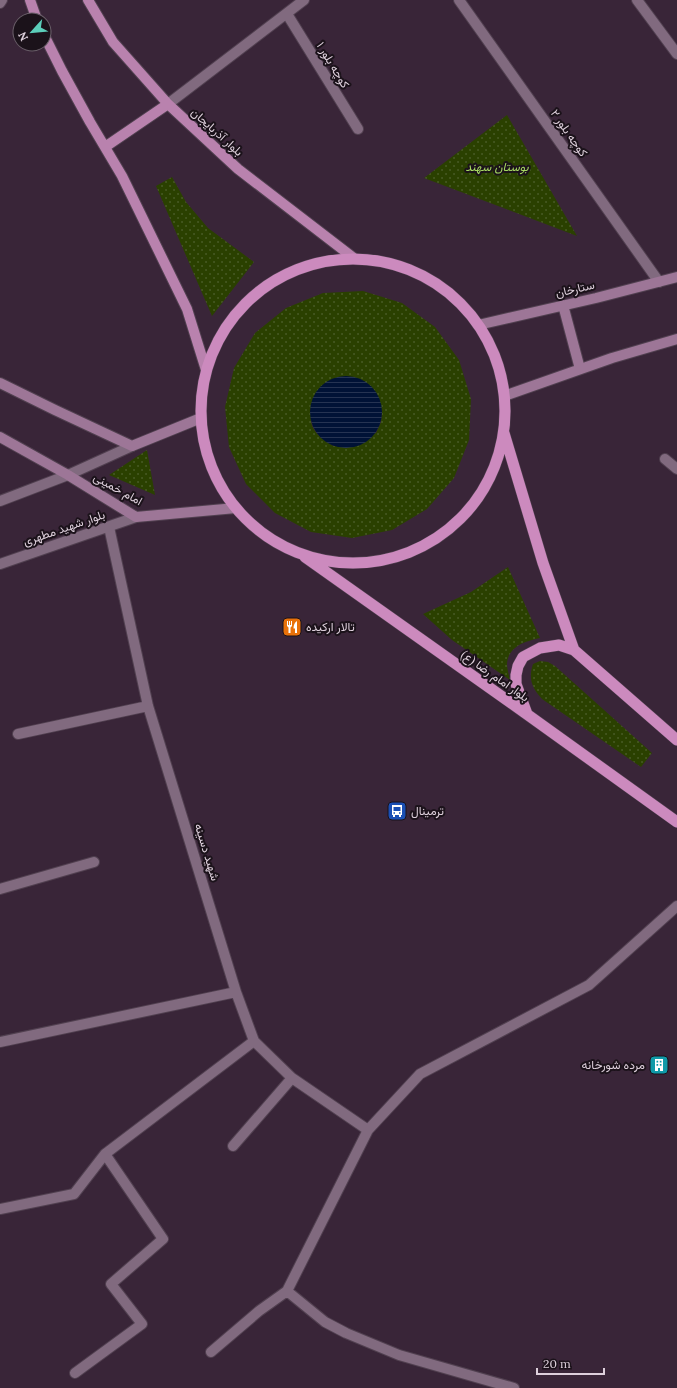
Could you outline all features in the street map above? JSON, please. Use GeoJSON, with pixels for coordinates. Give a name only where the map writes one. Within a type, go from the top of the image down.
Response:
{"type":"FeatureCollection","features":[{"type":"Feature","properties":{"kind":"highway"},"geometry":{"type":"LineString","coordinates":[[355,258],[386,263],[423,276],[443,288],[462,305],[478,324],[496,362],[504,396],[503,431],[497,458],[486,483],[471,506],[452,526],[430,542],[405,554],[372,561],[351,563],[324,560],[298,552],[273,540],[253,525],[236,508],[222,488],[211,466],[204,443],[201,418],[202,394],[206,370],[215,346],[227,325],[243,305],[261,289],[282,275],[305,266],[330,260],[355,258]]}},
{"type":"Feature","properties":{"kind":"highway"},"geometry":{"type":"LineString","coordinates":[[503,431],[543,563],[574,650]]}},
{"type":"Feature","properties":{"kind":"highway","name":"بلوار امام رضا (ع)"},"geometry":{"type":"LineString","coordinates":[[298,552],[677,822]]}},
{"type":"Feature","properties":{"kind":"highway"},"geometry":{"type":"LineString","coordinates":[[528,715],[516,684],[518,666],[523,657],[540,648],[559,645],[574,650],[677,740]]}},
{"type":"Feature","properties":{"kind":"main road"},"geometry":{"type":"LineString","coordinates":[[30,0],[34,12]]}},
{"type":"Feature","properties":{"kind":"main road","name":"بلوار آذربایجان"},"geometry":{"type":"LineString","coordinates":[[88,0],[113,42],[168,104],[238,169],[355,258]]}},
{"type":"Feature","properties":{"kind":"main road"},"geometry":{"type":"LineString","coordinates":[[52,51],[122,176],[187,309],[206,370]]}},
{"type":"Feature","properties":{"kind":"main road"},"geometry":{"type":"LineString","coordinates":[[105,147],[168,104]]}},
{"type":"Feature","properties":{"kind":"main road","name":"ستارخان"},"geometry":{"type":"LineString","coordinates":[[478,324],[563,306],[677,277]]}},
{"type":"Feature","properties":{"kind":"main road"},"geometry":{"type":"LineString","coordinates":[[563,306],[580,369]]}},
{"type":"Feature","properties":{"kind":"main road"},"geometry":{"type":"LineString","coordinates":[[504,396],[612,358],[677,339]]}},
{"type":"Feature","properties":{"kind":"main road"},"geometry":{"type":"LineString","coordinates":[[0,383],[132,446],[201,418]]}},
{"type":"Feature","properties":{"kind":"main road","name":"امام خمینی"},"geometry":{"type":"LineString","coordinates":[[0,437],[68,475],[136,516],[236,508]]}},
{"type":"Feature","properties":{"kind":"street"},"geometry":{"type":"LineString","coordinates":[[0,4],[2,0]]}},
{"type":"Feature","properties":{"kind":"street"},"geometry":{"type":"LineString","coordinates":[[168,104],[304,0]]}},
{"type":"Feature","properties":{"kind":"street","name":"کوچه بلور ۲"},"geometry":{"type":"LineString","coordinates":[[458,0],[659,282]]}},
{"type":"Feature","properties":{"kind":"street"},"geometry":{"type":"LineString","coordinates":[[637,0],[677,54]]}},
{"type":"Feature","properties":{"kind":"street","name":"کوچه بلور ۱"},"geometry":{"type":"LineString","coordinates":[[287,14],[358,129]]}},
{"type":"Feature","properties":{"kind":"street"},"geometry":{"type":"LineString","coordinates":[[0,501],[68,475],[132,446]]}},
{"type":"Feature","properties":{"kind":"street"},"geometry":{"type":"LineString","coordinates":[[665,459],[677,469]]}},
{"type":"Feature","properties":{"kind":"street","name":"بلوار شهید مطهری"},"geometry":{"type":"LineString","coordinates":[[0,564],[109,527],[136,516]]}},
{"type":"Feature","properties":{"kind":"street","name":"شهید دسینه"},"geometry":{"type":"LineString","coordinates":[[109,527],[148,706],[236,992],[254,1041],[292,1078],[368,1130]]}},
{"type":"Feature","properties":{"kind":"street"},"geometry":{"type":"LineString","coordinates":[[18,734],[148,706]]}},
{"type":"Feature","properties":{"kind":"street"},"geometry":{"type":"LineString","coordinates":[[0,889],[94,862]]}},
{"type":"Feature","properties":{"kind":"street"},"geometry":{"type":"LineString","coordinates":[[210,1352],[259,1311],[287,1291],[368,1130],[420,1074],[589,985],[677,906]]}},
{"type":"Feature","properties":{"kind":"street"},"geometry":{"type":"LineString","coordinates":[[0,1042],[236,992]]}},
{"type":"Feature","properties":{"kind":"street"},"geometry":{"type":"LineString","coordinates":[[0,1209],[74,1194],[104,1154],[254,1041]]}},
{"type":"Feature","properties":{"kind":"street"},"geometry":{"type":"LineString","coordinates":[[233,1146],[292,1078]]}},
{"type":"Feature","properties":{"kind":"street"},"geometry":{"type":"LineString","coordinates":[[75,1373],[142,1324],[111,1284],[162,1239],[104,1154]]}},
{"type":"Feature","properties":{"kind":"street"},"geometry":{"type":"LineString","coordinates":[[287,1291],[325,1322],[346,1333],[399,1355],[514,1388]]}},
{"type":"Feature","properties":{"kind":"green space","name":"بوستان سهند"},"geometry":{"type":"Polygon","coordinates":[[[507,115],[577,236],[424,178],[507,115]]]}},
{"type":"Feature","properties":{"kind":"green space"},"geometry":{"type":"Polygon","coordinates":[[[172,177],[186,202],[208,228],[254,262],[212,316],[156,186],[172,177]]]}},
{"type":"Feature","properties":{"kind":"green space"},"geometry":{"type":"Polygon","coordinates":[[[363,291],[402,303],[435,327],[459,360],[471,399],[469,440],[454,478],[427,509],[392,530],[352,538],[311,532],[275,513],[246,484],[229,447],[225,407],[234,368],[255,333],[286,308],[323,293],[363,291]],[[341,377],[326,383],[321,388],[311,416],[311,423],[318,435],[334,446],[376,433],[381,422],[382,410],[341,377]]]}},
{"type":"Feature","properties":{"kind":"green space"},"geometry":{"type":"Polygon","coordinates":[[[147,450],[155,495],[109,475],[147,450]]]}},
{"type":"Feature","properties":{"kind":"green space"},"geometry":{"type":"Polygon","coordinates":[[[508,567],[540,638],[519,645],[511,653],[507,664],[510,680],[452,640],[423,614],[471,592],[508,567]]]}},
{"type":"Feature","properties":{"kind":"green space"},"geometry":{"type":"Polygon","coordinates":[[[540,661],[548,662],[555,666],[652,753],[641,767],[542,699],[533,687],[531,679],[533,664],[540,661]]]}},
{"type":"Feature","properties":{"kind":"water"},"geometry":{"type":"Polygon","coordinates":[[[346,376],[366,382],[376,392],[382,412],[376,432],[366,442],[346,448],[326,442],[316,432],[310,412],[316,392],[326,382],[346,376]]]}},
{"type":"Feature","properties":{"kind":"place","name":"تالار ارکیده"},"geometry":{"type":"Point","coordinates":[292,627]}},
{"type":"Feature","properties":{"kind":"place","name":"ترمینال"},"geometry":{"type":"Point","coordinates":[397,811]}},
{"type":"Feature","properties":{"kind":"place","name":"مرده شورخانه"},"geometry":{"type":"Point","coordinates":[659,1065]}}]}
